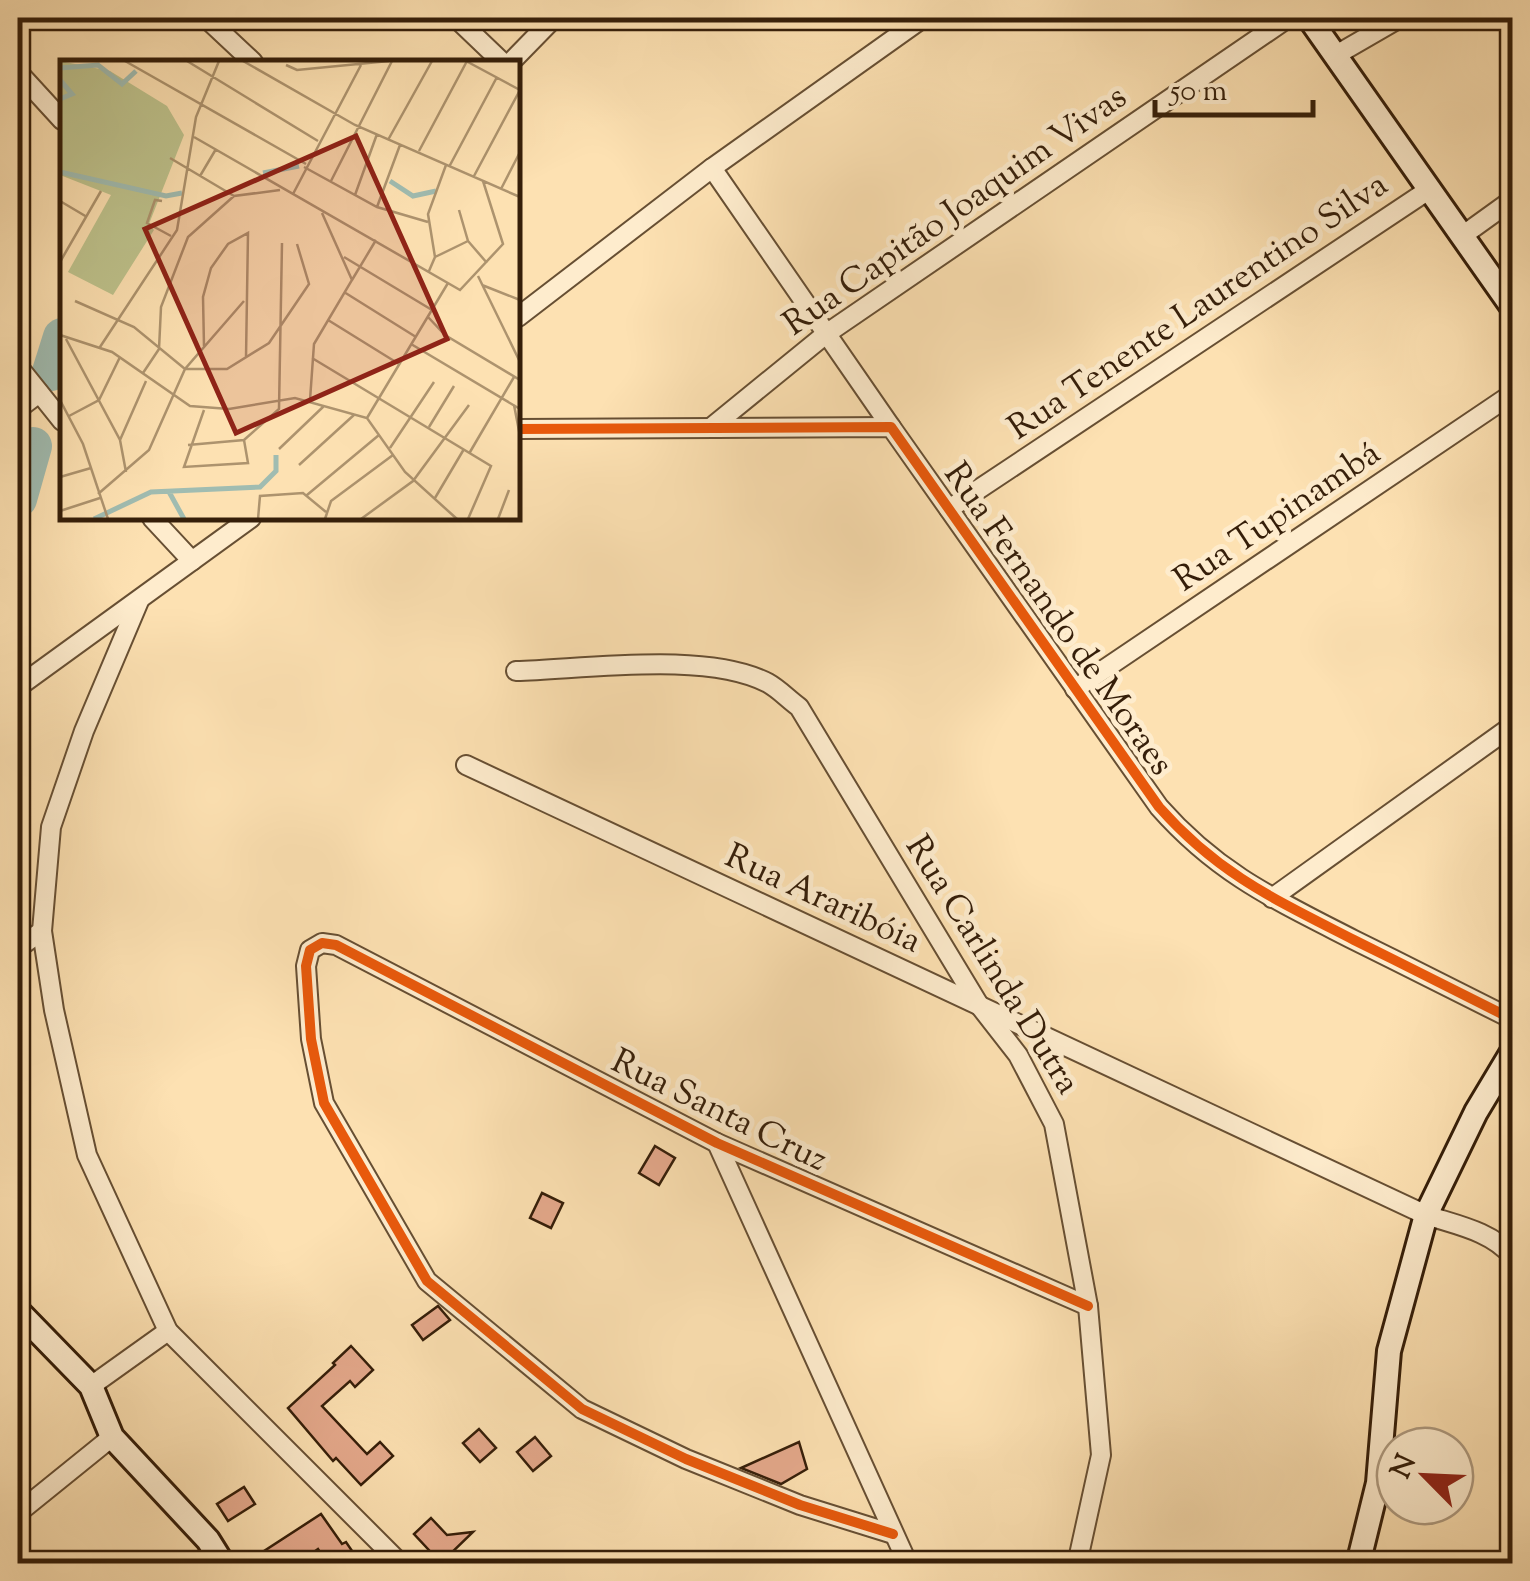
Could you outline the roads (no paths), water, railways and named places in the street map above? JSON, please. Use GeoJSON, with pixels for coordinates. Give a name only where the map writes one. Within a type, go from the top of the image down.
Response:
{"type":"FeatureCollection","features":[{"type":"Feature","properties":{"kind":"main road"},"geometry":{"type":"LineString","coordinates":[[1309,18],[1512,306]]}},
{"type":"Feature","properties":{"kind":"main road"},"geometry":{"type":"LineString","coordinates":[[1358,1564],[1378,1483],[1389,1351],[1426,1215],[1476,1112],[1512,1052]]}},
{"type":"Feature","properties":{"kind":"main road"},"geometry":{"type":"LineString","coordinates":[[18,1311],[92,1386],[112,1437],[208,1540],[223,1564]]}},
{"type":"Feature","properties":{"kind":"street"},"geometry":{"type":"LineString","coordinates":[[206,18],[251,60]]}},
{"type":"Feature","properties":{"kind":"street"},"geometry":{"type":"LineString","coordinates":[[456,18],[500,60]]}},
{"type":"Feature","properties":{"kind":"street"},"geometry":{"type":"LineString","coordinates":[[513,60],[554,18]]}},
{"type":"Feature","properties":{"kind":"street"},"geometry":{"type":"LineString","coordinates":[[520,315],[712,168],[924,18]]}},
{"type":"Feature","properties":{"kind":"street","name":"Rua Capitão Joaquim Vivas"},"geometry":{"type":"LineString","coordinates":[[713,426],[826,334],[1288,18]]}},
{"type":"Feature","properties":{"kind":"street"},"geometry":{"type":"LineString","coordinates":[[1336,56],[1400,18]]}},
{"type":"Feature","properties":{"kind":"street"},"geometry":{"type":"LineString","coordinates":[[18,72],[60,118]]}},
{"type":"Feature","properties":{"kind":"street","name":"Rua Fernando de Moraes"},"geometry":{"type":"LineString","coordinates":[[712,168],[1159,807],[1189,841],[1220,866],[1272,898],[1512,1019]]}},
{"type":"Feature","properties":{"kind":"street","name":"Rua Tenente Laurentino Silva"},"geometry":{"type":"LineString","coordinates":[[949,509],[1430,189]]}},
{"type":"Feature","properties":{"kind":"street"},"geometry":{"type":"LineString","coordinates":[[1462,236],[1512,200]]}},
{"type":"Feature","properties":{"kind":"street"},"geometry":{"type":"LineString","coordinates":[[18,366],[60,414]]}},
{"type":"Feature","properties":{"kind":"street"},"geometry":{"type":"LineString","coordinates":[[18,408],[39,393]]}},
{"type":"Feature","properties":{"kind":"street","name":"Rua Tupinambá"},"geometry":{"type":"LineString","coordinates":[[1076,689],[1512,394]]}},
{"type":"Feature","properties":{"kind":"street"},"geometry":{"type":"LineString","coordinates":[[520,429],[891,427]]}},
{"type":"Feature","properties":{"kind":"street"},"geometry":{"type":"LineString","coordinates":[[154,520],[192,561]]}},
{"type":"Feature","properties":{"kind":"street"},"geometry":{"type":"LineString","coordinates":[[18,686],[248,520]]}},
{"type":"Feature","properties":{"kind":"street"},"geometry":{"type":"LineString","coordinates":[[139,600],[84,731],[51,828],[42,931],[54,1010],[87,1156],[168,1331],[401,1564]]}},
{"type":"Feature","properties":{"kind":"street","name":"Rua Carlinda Dutra"},"geometry":{"type":"LineString","coordinates":[[516,671],[682,665],[728,669],[770,684],[798,708],[979,1005],[1018,1055],[1054,1124],[1088,1306],[1101,1455],[1078,1564]]}},
{"type":"Feature","properties":{"kind":"street"},"geometry":{"type":"LineString","coordinates":[[1272,898],[1512,726]]}},
{"type":"Feature","properties":{"kind":"street","name":"Rua Araribóia"},"geometry":{"type":"LineString","coordinates":[[466,765],[1426,1215],[1479,1232],[1502,1244],[1512,1256]]}},
{"type":"Feature","properties":{"kind":"street"},"geometry":{"type":"LineString","coordinates":[[18,948],[42,931]]}},
{"type":"Feature","properties":{"kind":"street","name":"Rua Santa Cruz"},"geometry":{"type":"LineString","coordinates":[[893,1534],[784,1499],[582,1408],[427,1281],[324,1103],[311,1039],[306,966],[310,950],[322,943],[336,945],[717,1143],[1088,1306]]}},
{"type":"Feature","properties":{"kind":"street"},"geometry":{"type":"LineString","coordinates":[[717,1143],[908,1564]]}},
{"type":"Feature","properties":{"kind":"street"},"geometry":{"type":"LineString","coordinates":[[92,1386],[168,1331]]}},
{"type":"Feature","properties":{"kind":"street"},"geometry":{"type":"LineString","coordinates":[[18,1513],[112,1437]]}},
{"type":"Feature","properties":{"kind":"waterway"},"geometry":{"type":"LineString","coordinates":[[51,372],[60,343]]}},
{"type":"Feature","properties":{"kind":"waterway"},"geometry":{"type":"LineString","coordinates":[[18,499],[33,446]]}}]}
